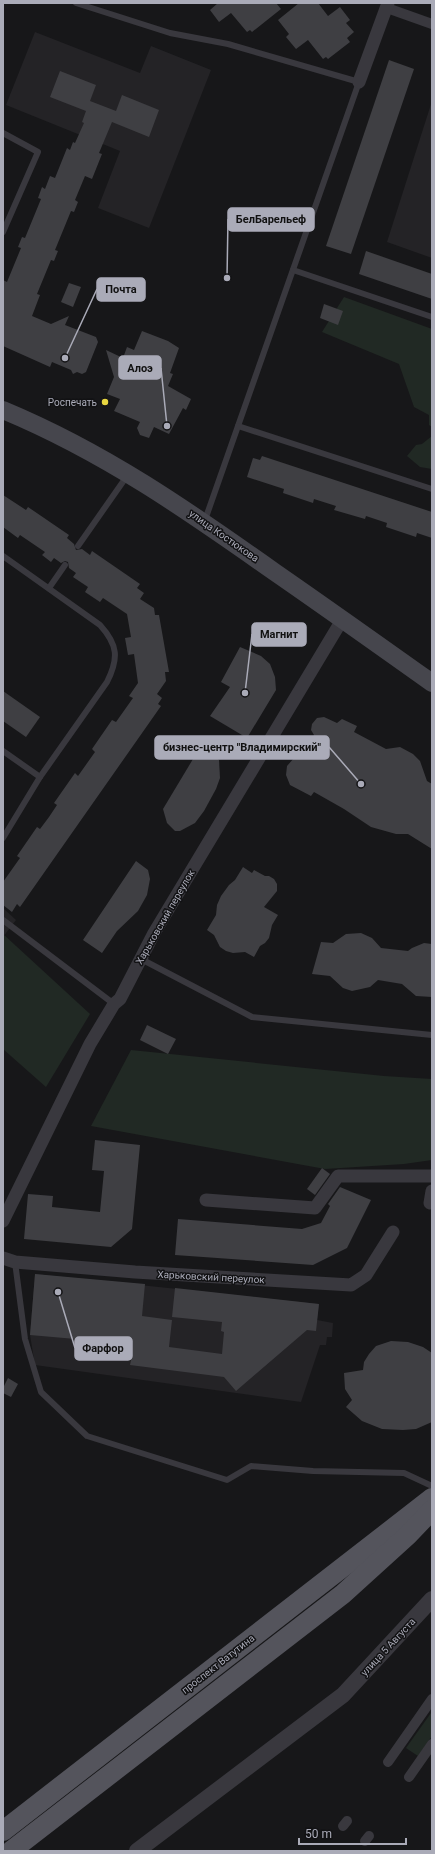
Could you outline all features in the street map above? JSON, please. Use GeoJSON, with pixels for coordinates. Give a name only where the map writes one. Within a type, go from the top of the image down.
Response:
{"type":"FeatureCollection","features":[{"type":"Feature","properties":{"kind":"main road","name":"улица Костюкова"},"geometry":{"type":"LineString","coordinates":[[3,410],[45,428],[129,473],[204,522],[432,682]]}},
{"type":"Feature","properties":{"kind":"main road","name":"проспект Ватутина"},"geometry":{"type":"LineString","coordinates":[[3,1831],[432,1498]]}},
{"type":"Feature","properties":{"kind":"main road"},"geometry":{"type":"LineString","coordinates":[[12,1851],[343,1594],[408,1535],[432,1510]]}},
{"type":"Feature","properties":{"kind":"street"},"geometry":{"type":"LineString","coordinates":[[359,82],[388,6],[432,24]]}},
{"type":"Feature","properties":{"kind":"street","name":"Харьковский переулок"},"geometry":{"type":"LineString","coordinates":[[3,1221],[82,1061],[114,1004],[120,999],[154,933],[342,620]]}},
{"type":"Feature","properties":{"kind":"street"},"geometry":{"type":"LineString","coordinates":[[206,1200],[315,1208],[338,1176],[432,1176]]}},
{"type":"Feature","properties":{"kind":"street","name":"Харьковский переулок"},"geometry":{"type":"LineString","coordinates":[[9,1260],[135,1272],[351,1285],[366,1276],[393,1232]]}},
{"type":"Feature","properties":{"kind":"street","name":"улица 5 Августа"},"geometry":{"type":"LineString","coordinates":[[137,1851],[343,1695],[432,1599]]}},
{"type":"Feature","properties":{"kind":"street"},"geometry":{"type":"LineString","coordinates":[[388,1762],[432,1699]]}},
{"type":"Feature","properties":{"kind":"street"},"geometry":{"type":"LineString","coordinates":[[409,1777],[432,1744]]}},
{"type":"Feature","properties":{"kind":"lane"},"geometry":{"type":"LineString","coordinates":[[76,3],[170,33],[228,44],[359,82],[204,522]]}},
{"type":"Feature","properties":{"kind":"lane"},"geometry":{"type":"LineString","coordinates":[[3,132],[38,152],[3,232]]}},
{"type":"Feature","properties":{"kind":"lane"},"geometry":{"type":"LineString","coordinates":[[293,270],[432,317]]}},
{"type":"Feature","properties":{"kind":"lane"},"geometry":{"type":"LineString","coordinates":[[238,426],[432,489]]}},
{"type":"Feature","properties":{"kind":"lane"},"geometry":{"type":"LineString","coordinates":[[78,546],[129,473]]}},
{"type":"Feature","properties":{"kind":"lane"},"geometry":{"type":"LineString","coordinates":[[3,556],[100,625],[111,637],[116,652],[115,668],[107,682],[40,777],[3,838]]}},
{"type":"Feature","properties":{"kind":"lane"},"geometry":{"type":"LineString","coordinates":[[49,588],[65,565]]}},
{"type":"Feature","properties":{"kind":"lane"},"geometry":{"type":"LineString","coordinates":[[3,751],[40,777]]}},
{"type":"Feature","properties":{"kind":"lane"},"geometry":{"type":"LineString","coordinates":[[3,920],[114,1004]]}},
{"type":"Feature","properties":{"kind":"lane"},"geometry":{"type":"LineString","coordinates":[[141,959],[252,1017],[432,1036]]}},
{"type":"Feature","properties":{"kind":"lane"},"geometry":{"type":"LineString","coordinates":[[9,1260],[25,1339],[41,1392],[87,1436],[227,1480],[252,1466],[313,1471],[404,1473],[432,1486]]}},
{"type":"Feature","properties":{"kind":"shaded area"},"geometry":{"type":"Polygon","coordinates":[[[35,32],[140,73],[151,46],[211,70],[149,228],[98,208],[120,151],[6,105],[35,32]]]}},
{"type":"Feature","properties":{"kind":"shaded area"},"geometry":{"type":"Polygon","coordinates":[[[432,101],[432,258],[387,242],[432,101]]]}},
{"type":"Feature","properties":{"kind":"shaded area"},"geometry":{"type":"Polygon","coordinates":[[[344,297],[432,329],[432,427],[429,425],[429,415],[414,407],[399,364],[322,332],[344,297]]]}},
{"type":"Feature","properties":{"kind":"shaded area"},"geometry":{"type":"Polygon","coordinates":[[[432,436],[432,469],[420,467],[407,456],[416,445],[422,444],[432,436]]]}},
{"type":"Feature","properties":{"kind":"shaded area"},"geometry":{"type":"Polygon","coordinates":[[[3,908],[16,920],[3,937],[3,908]]]}},
{"type":"Feature","properties":{"kind":"shaded area"},"geometry":{"type":"Polygon","coordinates":[[[3,934],[90,1014],[46,1087],[3,1049],[3,934]]]}},
{"type":"Feature","properties":{"kind":"shaded area"},"geometry":{"type":"Polygon","coordinates":[[[131,1050],[384,1076],[432,1079],[432,1160],[404,1164],[325,1169],[91,1126],[131,1050]]]}},
{"type":"Feature","properties":{"kind":"shaded area"},"geometry":{"type":"Polygon","coordinates":[[[35,1274],[319,1304],[317,1320],[333,1323],[332,1337],[327,1337],[326,1345],[320,1345],[301,1402],[35,1365],[30,1335],[35,1274]]]}},
{"type":"Feature","properties":{"kind":"shaded area"},"geometry":{"type":"Polygon","coordinates":[[[431,1713],[432,1736],[418,1756],[406,1748],[431,1713]]]}},
{"type":"Feature","properties":{"kind":"building"},"geometry":{"type":"Polygon","coordinates":[[[218,3],[276,3],[281,9],[252,32],[250,30],[247,32],[231,13],[219,22],[210,10],[218,3]]]}},
{"type":"Feature","properties":{"kind":"building"},"geometry":{"type":"Polygon","coordinates":[[[299,3],[318,3],[328,16],[340,7],[350,20],[346,23],[354,32],[347,38],[350,42],[328,59],[326,57],[323,59],[308,40],[296,49],[286,37],[289,34],[278,20],[299,3]]]}},
{"type":"Feature","properties":{"kind":"building"},"geometry":{"type":"Polygon","coordinates":[[[389,60],[414,69],[351,254],[326,246],[389,60]]]}},
{"type":"Feature","properties":{"kind":"building"},"geometry":{"type":"Polygon","coordinates":[[[60,71],[96,85],[90,101],[116,111],[122,95],[159,110],[149,137],[112,122],[99,153],[102,154],[92,179],[85,176],[75,200],[78,202],[74,212],[71,211],[55,250],[58,251],[54,261],[51,260],[37,294],[40,295],[32,316],[51,324],[69,316],[65,325],[96,337],[98,342],[86,372],[82,374],[77,372],[73,374],[71,370],[52,362],[50,367],[3,346],[3,280],[7,282],[21,248],[18,247],[22,237],[25,238],[41,199],[38,198],[42,187],[45,189],[50,176],[55,178],[67,148],[70,150],[73,142],[75,143],[84,123],[82,122],[86,111],[50,97],[60,71]]]}},
{"type":"Feature","properties":{"kind":"building"},"geometry":{"type":"Polygon","coordinates":[[[366,251],[432,274],[432,299],[359,274],[366,251]]]}},
{"type":"Feature","properties":{"kind":"building"},"geometry":{"type":"Polygon","coordinates":[[[69,283],[81,287],[73,307],[61,302],[69,283]]]}},
{"type":"Feature","properties":{"kind":"building"},"geometry":{"type":"Polygon","coordinates":[[[324,304],[343,311],[338,325],[320,318],[324,304]]]}},
{"type":"Feature","properties":{"kind":"building"},"geometry":{"type":"Polygon","coordinates":[[[142,331],[168,341],[179,348],[170,373],[173,374],[168,386],[191,399],[186,410],[183,408],[169,434],[154,427],[149,438],[140,435],[137,428],[140,422],[114,411],[120,399],[107,394],[114,377],[106,350],[123,358],[127,347],[134,350],[142,331]]]}},
{"type":"Feature","properties":{"kind":"building"},"geometry":{"type":"Polygon","coordinates":[[[262,456],[432,512],[432,538],[417,533],[416,537],[386,527],[387,523],[366,516],[365,519],[334,510],[336,506],[314,499],[313,503],[283,493],[284,489],[247,477],[253,458],[260,460],[262,456]]]}},
{"type":"Feature","properties":{"kind":"building"},"geometry":{"type":"Polygon","coordinates":[[[3,495],[26,510],[28,507],[69,535],[67,538],[74,544],[76,550],[82,549],[90,555],[92,551],[140,584],[137,588],[144,593],[140,599],[154,608],[155,615],[159,615],[169,672],[165,672],[166,681],[157,694],[162,698],[158,704],[161,706],[20,907],[17,904],[12,912],[3,905],[3,882],[20,858],[17,856],[37,827],[40,829],[49,817],[57,805],[54,803],[75,773],[78,776],[95,752],[92,749],[112,720],[116,722],[133,698],[129,696],[138,683],[134,654],[128,655],[125,638],[131,637],[127,614],[103,598],[100,602],[85,592],[88,587],[73,577],[76,573],[69,568],[68,562],[65,561],[61,563],[54,558],[51,562],[42,555],[45,552],[20,535],[18,538],[3,527],[3,495]]]}},
{"type":"Feature","properties":{"kind":"building"},"geometry":{"type":"Polygon","coordinates":[[[240,647],[261,656],[270,664],[275,677],[276,690],[247,738],[210,716],[230,687],[221,682],[240,647]]]}},
{"type":"Feature","properties":{"kind":"building"},"geometry":{"type":"Polygon","coordinates":[[[3,691],[40,717],[26,737],[3,721],[3,691]]]}},
{"type":"Feature","properties":{"kind":"building"},"geometry":{"type":"Polygon","coordinates":[[[324,717],[337,723],[342,719],[357,726],[354,732],[386,749],[400,747],[413,754],[420,761],[427,781],[432,784],[432,849],[408,834],[396,834],[371,827],[344,809],[314,792],[311,796],[290,785],[286,775],[287,766],[294,758],[301,755],[314,735],[311,730],[312,724],[317,718],[324,717]]]}},
{"type":"Feature","properties":{"kind":"building"},"geometry":{"type":"Polygon","coordinates":[[[205,754],[213,755],[219,760],[220,778],[216,789],[204,811],[195,823],[180,831],[175,831],[167,823],[163,809],[193,759],[205,754]]]}},
{"type":"Feature","properties":{"kind":"building"},"geometry":{"type":"Polygon","coordinates":[[[136,861],[148,870],[150,879],[147,895],[138,911],[117,931],[102,953],[83,940],[136,861]]]}},
{"type":"Feature","properties":{"kind":"building"},"geometry":{"type":"Polygon","coordinates":[[[243,867],[252,873],[254,870],[265,876],[269,876],[274,879],[277,884],[277,891],[264,907],[278,915],[272,925],[269,938],[260,946],[254,957],[245,952],[233,953],[226,951],[220,947],[214,935],[207,930],[216,915],[217,905],[221,896],[229,885],[235,880],[243,867]]]}},
{"type":"Feature","properties":{"kind":"building"},"geometry":{"type":"Polygon","coordinates":[[[361,933],[372,938],[381,948],[408,951],[424,943],[432,944],[432,997],[416,996],[402,984],[378,980],[370,987],[352,991],[343,988],[330,976],[312,974],[321,942],[333,943],[346,934],[361,933]]]}},
{"type":"Feature","properties":{"kind":"building"},"geometry":{"type":"Polygon","coordinates":[[[147,1025],[176,1039],[168,1054],[140,1040],[147,1025]]]}},
{"type":"Feature","properties":{"kind":"building"},"geometry":{"type":"Polygon","coordinates":[[[95,1140],[140,1145],[132,1229],[111,1247],[24,1239],[28,1194],[53,1196],[52,1207],[100,1212],[104,1171],[92,1170],[95,1140]]]}},
{"type":"Feature","properties":{"kind":"building"},"geometry":{"type":"Polygon","coordinates":[[[322,1168],[330,1174],[315,1195],[307,1189],[322,1168]]]}},
{"type":"Feature","properties":{"kind":"building"},"geometry":{"type":"Polygon","coordinates":[[[340,1187],[371,1200],[347,1248],[313,1265],[175,1255],[178,1219],[302,1229],[321,1223],[330,1206],[328,1204],[340,1187]]]}},
{"type":"Feature","properties":{"kind":"building"},"geometry":{"type":"Polygon","coordinates":[[[35,1274],[145,1284],[142,1316],[172,1320],[169,1347],[222,1354],[224,1332],[221,1331],[222,1322],[172,1317],[175,1288],[319,1304],[316,1331],[307,1330],[236,1391],[224,1377],[130,1365],[132,1356],[120,1355],[121,1343],[30,1335],[35,1274]]]}},
{"type":"Feature","properties":{"kind":"building"},"geometry":{"type":"Polygon","coordinates":[[[391,1341],[408,1342],[423,1347],[432,1353],[432,1422],[416,1429],[382,1429],[362,1421],[346,1407],[352,1400],[345,1389],[344,1373],[363,1370],[364,1362],[376,1346],[391,1341]]]}},
{"type":"Feature","properties":{"kind":"building"},"geometry":{"type":"Polygon","coordinates":[[[8,1378],[18,1384],[11,1397],[3,1393],[3,1388],[8,1378]]]}},
{"type":"Feature","properties":{"kind":"place","name":"БелБарельеф"},"geometry":{"type":"Point","coordinates":[227,278]}},
{"type":"Feature","properties":{"kind":"place","name":"Почта"},"geometry":{"type":"Point","coordinates":[65,358]}},
{"type":"Feature","properties":{"kind":"place","name":"Роспечать"},"geometry":{"type":"Point","coordinates":[105,402]}},
{"type":"Feature","properties":{"kind":"place","name":"Алоэ"},"geometry":{"type":"Point","coordinates":[167,426]}},
{"type":"Feature","properties":{"kind":"place","name":"Магнит"},"geometry":{"type":"Point","coordinates":[245,693]}},
{"type":"Feature","properties":{"kind":"place","name":"бизнес-центр \"Владимирский\""},"geometry":{"type":"Point","coordinates":[361,784]}},
{"type":"Feature","properties":{"kind":"place","name":"Фарфор"},"geometry":{"type":"Point","coordinates":[58,1292]}}]}
